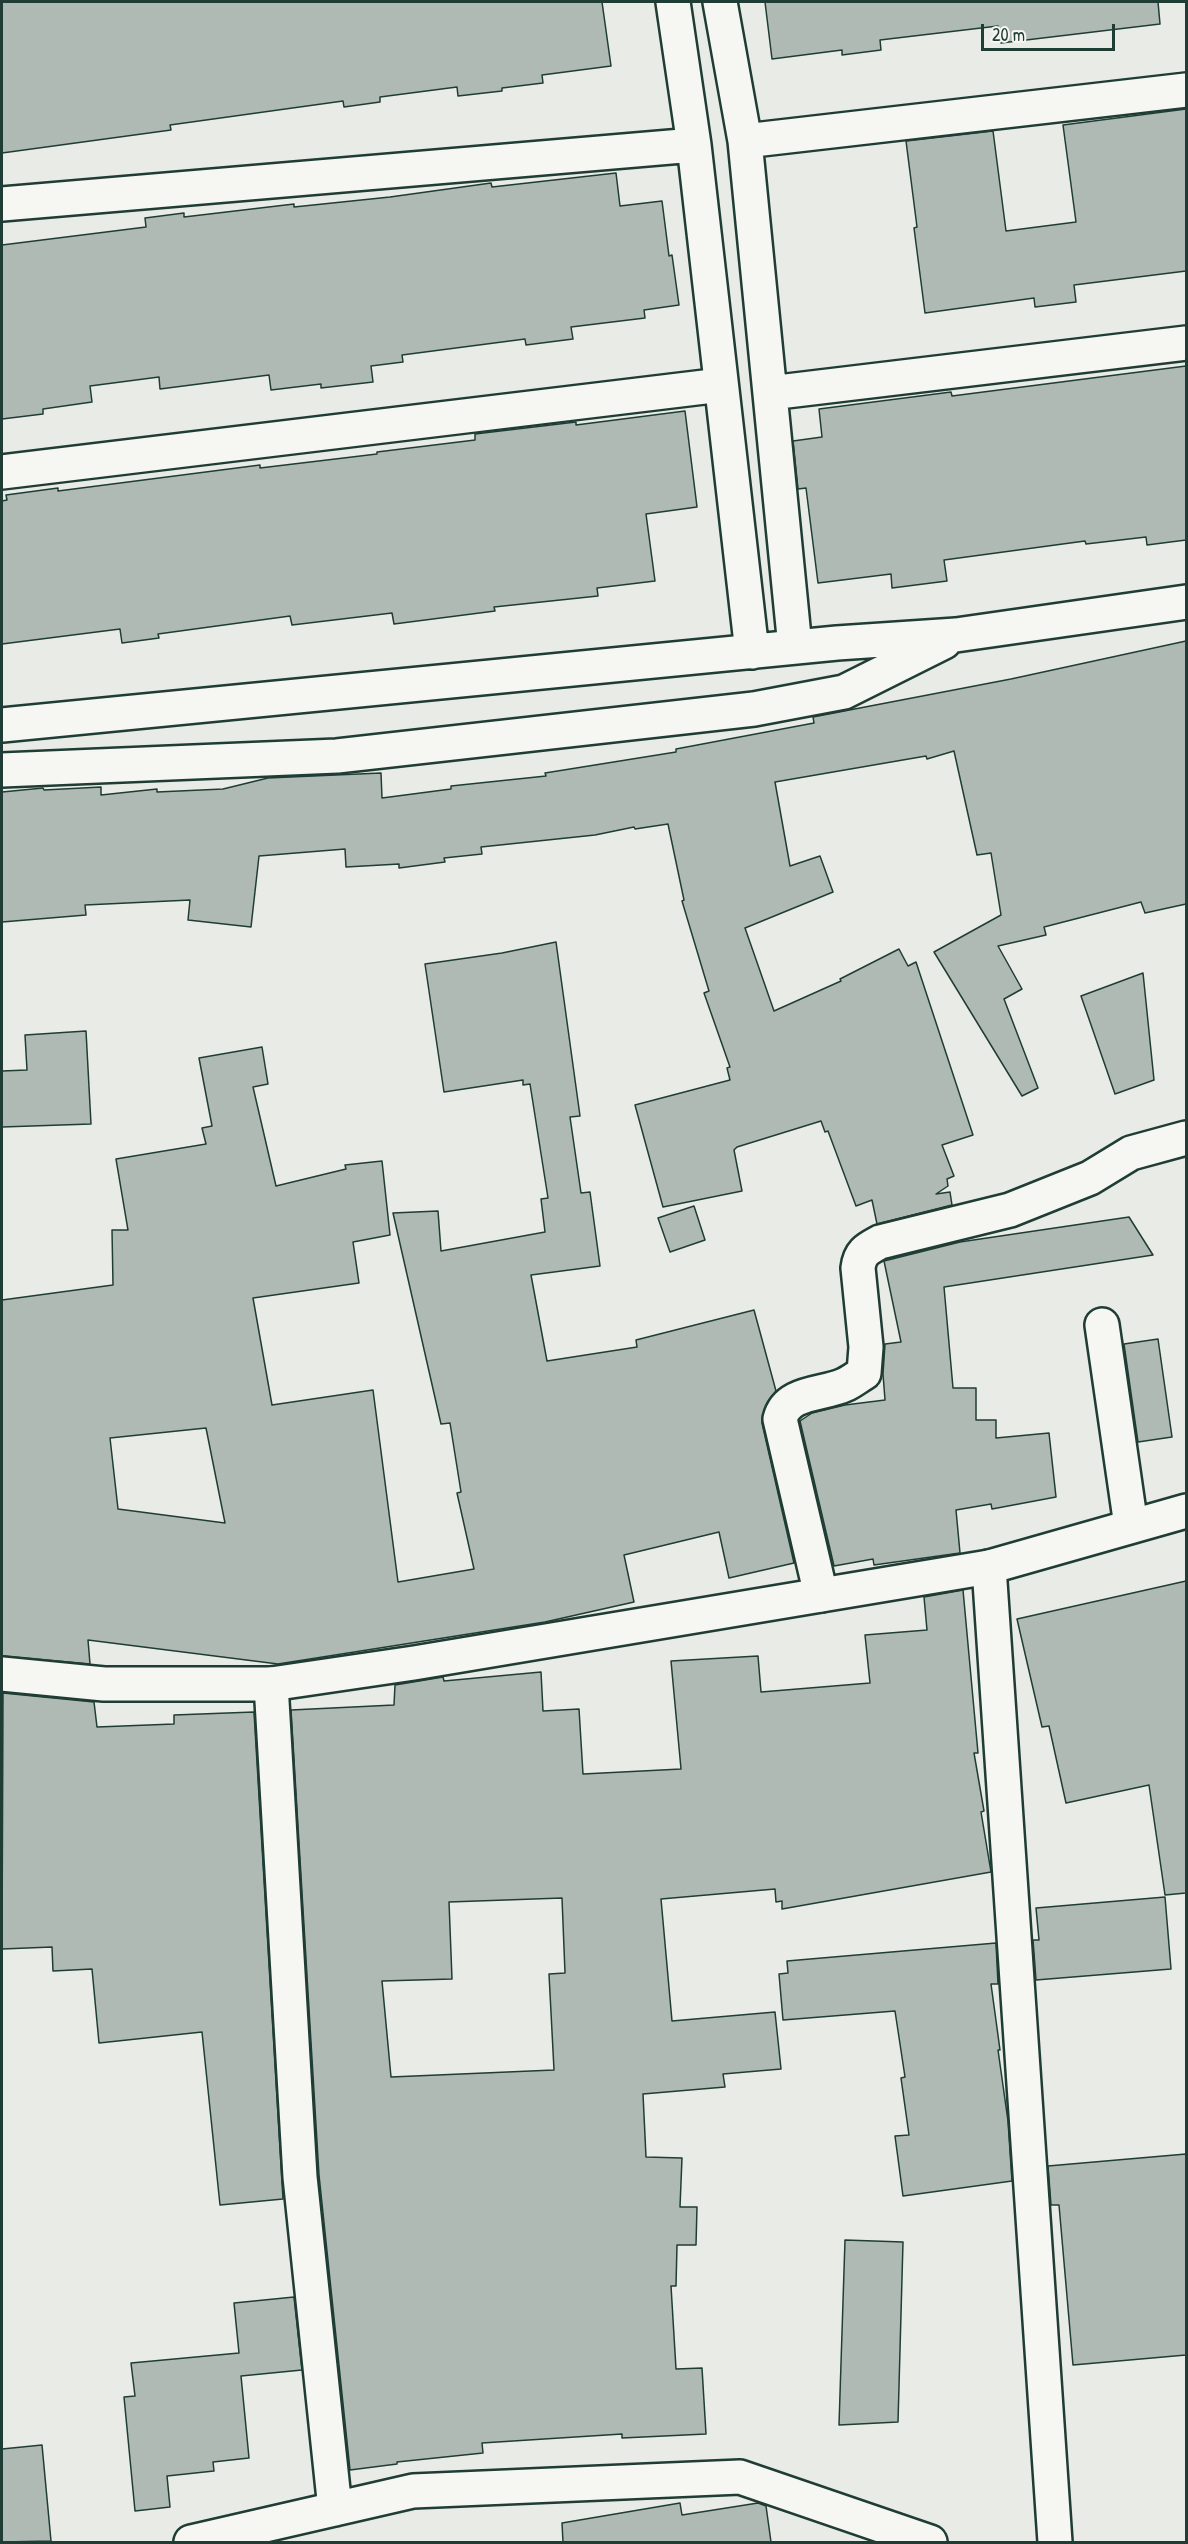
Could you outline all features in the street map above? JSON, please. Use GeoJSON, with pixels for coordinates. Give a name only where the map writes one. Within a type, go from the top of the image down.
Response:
{"type":"FeatureCollection","features":[{"type":"Feature","properties":{"kind":"street"},"geometry":{"type":"LineString","coordinates":[[673,2],[694,145],[752,652]]}},
{"type":"Feature","properties":{"kind":"street"},"geometry":{"type":"LineString","coordinates":[[720,2],[745,141],[795,647]]}},
{"type":"Feature","properties":{"kind":"street"},"geometry":{"type":"LineString","coordinates":[[745,141],[1186,90]]}},
{"type":"Feature","properties":{"kind":"street"},"geometry":{"type":"LineString","coordinates":[[2,204],[694,145]]}},
{"type":"Feature","properties":{"kind":"street"},"geometry":{"type":"LineString","coordinates":[[770,393],[1186,343]]}},
{"type":"Feature","properties":{"kind":"street"},"geometry":{"type":"LineString","coordinates":[[2,472],[721,385]]}},
{"type":"Feature","properties":{"kind":"street"},"geometry":{"type":"LineString","coordinates":[[2,725],[837,643],[956,635],[1186,602]]}},
{"type":"Feature","properties":{"kind":"street"},"geometry":{"type":"LineString","coordinates":[[2,770],[337,756],[754,709],[844,692],[956,635]]}},
{"type":"Feature","properties":{"kind":"street"},"geometry":{"type":"LineString","coordinates":[[837,643],[844,692]]}},
{"type":"Feature","properties":{"kind":"street"},"geometry":{"type":"LineString","coordinates":[[821,1595],[780,1419],[782,1409],[797,1398],[844,1385],[864,1373],[866,1347],[858,1268],[860,1257],[866,1249],[880,1242],[1010,1210],[1090,1178],[1131,1153],[1186,1138]]}},
{"type":"Feature","properties":{"kind":"street"},"geometry":{"type":"LineString","coordinates":[[1102,1325],[1131,1526]]}},
{"type":"Feature","properties":{"kind":"street"},"geometry":{"type":"LineString","coordinates":[[2,1674],[104,1684],[271,1684],[414,1664],[989,1568],[1186,1511]]}},
{"type":"Feature","properties":{"kind":"street"},"geometry":{"type":"LineString","coordinates":[[989,1568],[1055,2542]]}},
{"type":"Feature","properties":{"kind":"street"},"geometry":{"type":"LineString","coordinates":[[271,1684],[300,2177],[335,2509]]}},
{"type":"Feature","properties":{"kind":"street"},"geometry":{"type":"LineString","coordinates":[[191,2542],[413,2492],[740,2477],[930,2542]]}},
{"type":"Feature","properties":{"kind":"building"},"geometry":{"type":"Polygon","coordinates":[[[2,2],[602,2],[611,66],[542,75],[543,83],[502,88],[502,91],[458,96],[457,87],[380,97],[380,102],[344,107],[343,101],[170,125],[171,130],[2,153],[2,2]]]}},
{"type":"Feature","properties":{"kind":"building"},"geometry":{"type":"Polygon","coordinates":[[[765,2],[1158,2],[1160,24],[1001,43],[998,26],[880,40],[881,50],[842,55],[842,50],[772,59],[765,2]]]}},
{"type":"Feature","properties":{"kind":"building"},"geometry":{"type":"Polygon","coordinates":[[[1186,109],[1186,271],[1074,285],[1076,302],[1035,307],[1034,298],[925,313],[906,141],[993,131],[1006,231],[1076,222],[1063,125],[1186,109]]]}},
{"type":"Feature","properties":{"kind":"building"},"geometry":{"type":"Polygon","coordinates":[[[616,173],[620,206],[662,201],[669,256],[672,255],[679,305],[644,310],[645,318],[571,327],[573,339],[526,345],[525,339],[402,355],[403,362],[371,366],[373,382],[321,388],[321,384],[271,390],[269,375],[160,389],[159,377],[90,386],[92,402],[43,409],[43,414],[2,419],[2,245],[146,227],[145,218],[184,213],[184,217],[294,204],[294,207],[491,183],[492,187],[616,173]]]}},
{"type":"Feature","properties":{"kind":"building"},"geometry":{"type":"Polygon","coordinates":[[[1186,366],[1186,540],[1147,545],[1146,537],[1086,544],[1085,541],[944,560],[947,581],[892,588],[891,574],[818,583],[806,488],[798,489],[793,441],[822,437],[819,409],[951,392],[952,396],[1186,366]]]}},
{"type":"Feature","properties":{"kind":"building"},"geometry":{"type":"Polygon","coordinates":[[[685,411],[697,507],[646,514],[655,581],[597,588],[598,596],[494,607],[495,611],[394,624],[392,613],[292,625],[290,616],[158,634],[159,638],[122,643],[120,629],[2,644],[2,501],[7,500],[6,495],[58,488],[58,491],[260,465],[260,468],[377,454],[377,452],[475,440],[475,434],[576,422],[576,425],[685,411]]]}},
{"type":"Feature","properties":{"kind":"building"},"geometry":{"type":"Polygon","coordinates":[[[1186,641],[1186,904],[1145,913],[1141,902],[1044,927],[1046,935],[998,946],[1022,989],[1004,999],[1038,1088],[1022,1096],[934,952],[1001,915],[991,853],[977,855],[954,751],[927,759],[926,756],[775,782],[790,866],[820,856],[833,892],[745,928],[774,1011],[841,981],[840,979],[899,949],[908,966],[916,962],[973,1135],[942,1145],[954,1176],[947,1179],[948,1186],[936,1194],[950,1192],[952,1205],[877,1224],[872,1200],[856,1206],[828,1131],[825,1132],[821,1121],[737,1147],[734,1150],[742,1191],[663,1207],[635,1105],[730,1080],[727,1068],[730,1067],[704,993],[709,991],[682,901],[684,900],[668,824],[635,829],[634,827],[595,835],[481,847],[482,854],[444,858],[445,862],[399,868],[399,864],[346,867],[345,849],[259,856],[251,927],[188,920],[190,900],[85,905],[86,915],[2,922],[2,792],[43,788],[44,790],[101,787],[101,795],[157,789],[157,792],[223,789],[268,778],[381,773],[382,798],[451,789],[451,786],[546,776],[545,773],[676,752],[676,749],[814,723],[813,717],[1011,679],[1186,641]]]}},
{"type":"Feature","properties":{"kind":"building"},"geometry":{"type":"Polygon","coordinates":[[[556,942],[580,1116],[570,1117],[581,1193],[590,1192],[600,1266],[531,1275],[547,1361],[637,1347],[636,1340],[754,1310],[776,1391],[767,1403],[762,1423],[794,1563],[729,1578],[719,1532],[624,1555],[634,1602],[545,1622],[278,1664],[88,1640],[90,1664],[2,1656],[2,1300],[113,1285],[112,1230],[128,1230],[116,1159],[206,1144],[202,1128],[212,1126],[199,1058],[262,1047],[268,1084],[253,1087],[276,1186],[346,1169],[345,1165],[382,1161],[390,1235],[353,1242],[359,1283],[253,1298],[272,1405],[373,1390],[398,1582],[474,1569],[457,1493],[461,1492],[450,1423],[441,1424],[393,1213],[438,1211],[441,1251],[545,1232],[541,1199],[548,1198],[530,1084],[523,1085],[523,1080],[444,1092],[425,964],[502,953],[556,942]],[[206,1428],[110,1438],[118,1509],[225,1523],[206,1428]]]}},
{"type":"Feature","properties":{"kind":"building"},"geometry":{"type":"Polygon","coordinates":[[[1143,973],[1154,1080],[1115,1094],[1081,996],[1143,973]]]}},
{"type":"Feature","properties":{"kind":"building"},"geometry":{"type":"Polygon","coordinates":[[[86,1031],[91,1124],[2,1127],[2,1071],[27,1070],[25,1035],[86,1031]]]}},
{"type":"Feature","properties":{"kind":"building"},"geometry":{"type":"Polygon","coordinates":[[[694,1206],[705,1240],[670,1252],[658,1218],[694,1206]]]}},
{"type":"Feature","properties":{"kind":"building"},"geometry":{"type":"Polygon","coordinates":[[[1129,1217],[1153,1255],[944,1287],[953,1388],[976,1388],[976,1420],[996,1420],[996,1438],[1049,1433],[1056,1497],[992,1509],[991,1504],[956,1510],[960,1553],[874,1565],[873,1559],[834,1566],[800,1421],[812,1413],[845,1405],[885,1400],[883,1374],[885,1344],[901,1342],[884,1261],[960,1242],[1129,1217]]]}},
{"type":"Feature","properties":{"kind":"building"},"geometry":{"type":"Polygon","coordinates":[[[1158,1339],[1172,1437],[1138,1442],[1124,1344],[1158,1339]]]}},
{"type":"Feature","properties":{"kind":"building"},"geometry":{"type":"Polygon","coordinates":[[[1186,1581],[1186,1893],[1165,1895],[1149,1785],[1066,1803],[1049,1726],[1042,1727],[1017,1619],[1186,1581]]]}},
{"type":"Feature","properties":{"kind":"building"},"geometry":{"type":"Polygon","coordinates":[[[963,1590],[978,1753],[974,1753],[991,1872],[782,1909],[782,1901],[776,1902],[775,1889],[661,1899],[672,2021],[775,2012],[781,2069],[723,2074],[725,2087],[643,2094],[646,2157],[682,2158],[680,2207],[697,2207],[696,2245],[677,2245],[676,2286],[671,2286],[676,2369],[702,2368],[706,2434],[622,2438],[622,2434],[482,2443],[483,2453],[397,2462],[397,2464],[350,2470],[319,2175],[291,1710],[394,1705],[395,1685],[443,1677],[444,1681],[541,1672],[543,1711],[579,1709],[583,1774],[681,1769],[671,1661],[758,1656],[761,1692],[870,1683],[865,1635],[927,1630],[924,1597],[963,1590]],[[562,1898],[449,1902],[452,1979],[382,1981],[391,2077],[554,2070],[549,1974],[565,1973],[562,1898]]]}},
{"type":"Feature","properties":{"kind":"building"},"geometry":{"type":"Polygon","coordinates":[[[3,1693],[94,1702],[97,1727],[174,1724],[174,1715],[254,1712],[283,2199],[220,2205],[202,2032],[99,2043],[92,1969],[53,1971],[52,1947],[2,1949],[3,1693]]]}},
{"type":"Feature","properties":{"kind":"building"},"geometry":{"type":"Polygon","coordinates":[[[1165,1897],[1171,1969],[1036,1980],[1033,1940],[1039,1940],[1036,1908],[1165,1897]]]}},
{"type":"Feature","properties":{"kind":"building"},"geometry":{"type":"Polygon","coordinates":[[[996,1943],[998,1984],[991,1984],[1008,2121],[1012,2181],[903,2196],[895,2136],[909,2135],[901,2078],[905,2077],[895,2011],[783,2020],[779,1974],[788,1973],[787,1961],[996,1943]]]}},
{"type":"Feature","properties":{"kind":"building"},"geometry":{"type":"Polygon","coordinates":[[[1186,2154],[1186,2355],[1073,2365],[1059,2205],[1051,2205],[1048,2166],[1186,2154]]]}},
{"type":"Feature","properties":{"kind":"building"},"geometry":{"type":"Polygon","coordinates":[[[845,2240],[903,2242],[898,2422],[839,2425],[845,2240]]]}},
{"type":"Feature","properties":{"kind":"building"},"geometry":{"type":"Polygon","coordinates":[[[294,2297],[302,2370],[241,2376],[249,2458],[213,2462],[214,2471],[167,2476],[170,2507],[135,2511],[124,2397],[135,2396],[131,2363],[239,2353],[234,2303],[294,2297]]]}},
{"type":"Feature","properties":{"kind":"building"},"geometry":{"type":"Polygon","coordinates":[[[42,2445],[51,2541],[2,2542],[2,2449],[42,2445]]]}},
{"type":"Feature","properties":{"kind":"building"},"geometry":{"type":"Polygon","coordinates":[[[680,2503],[682,2515],[758,2503],[766,2506],[771,2542],[563,2542],[562,2523],[680,2503]]]}}]}
